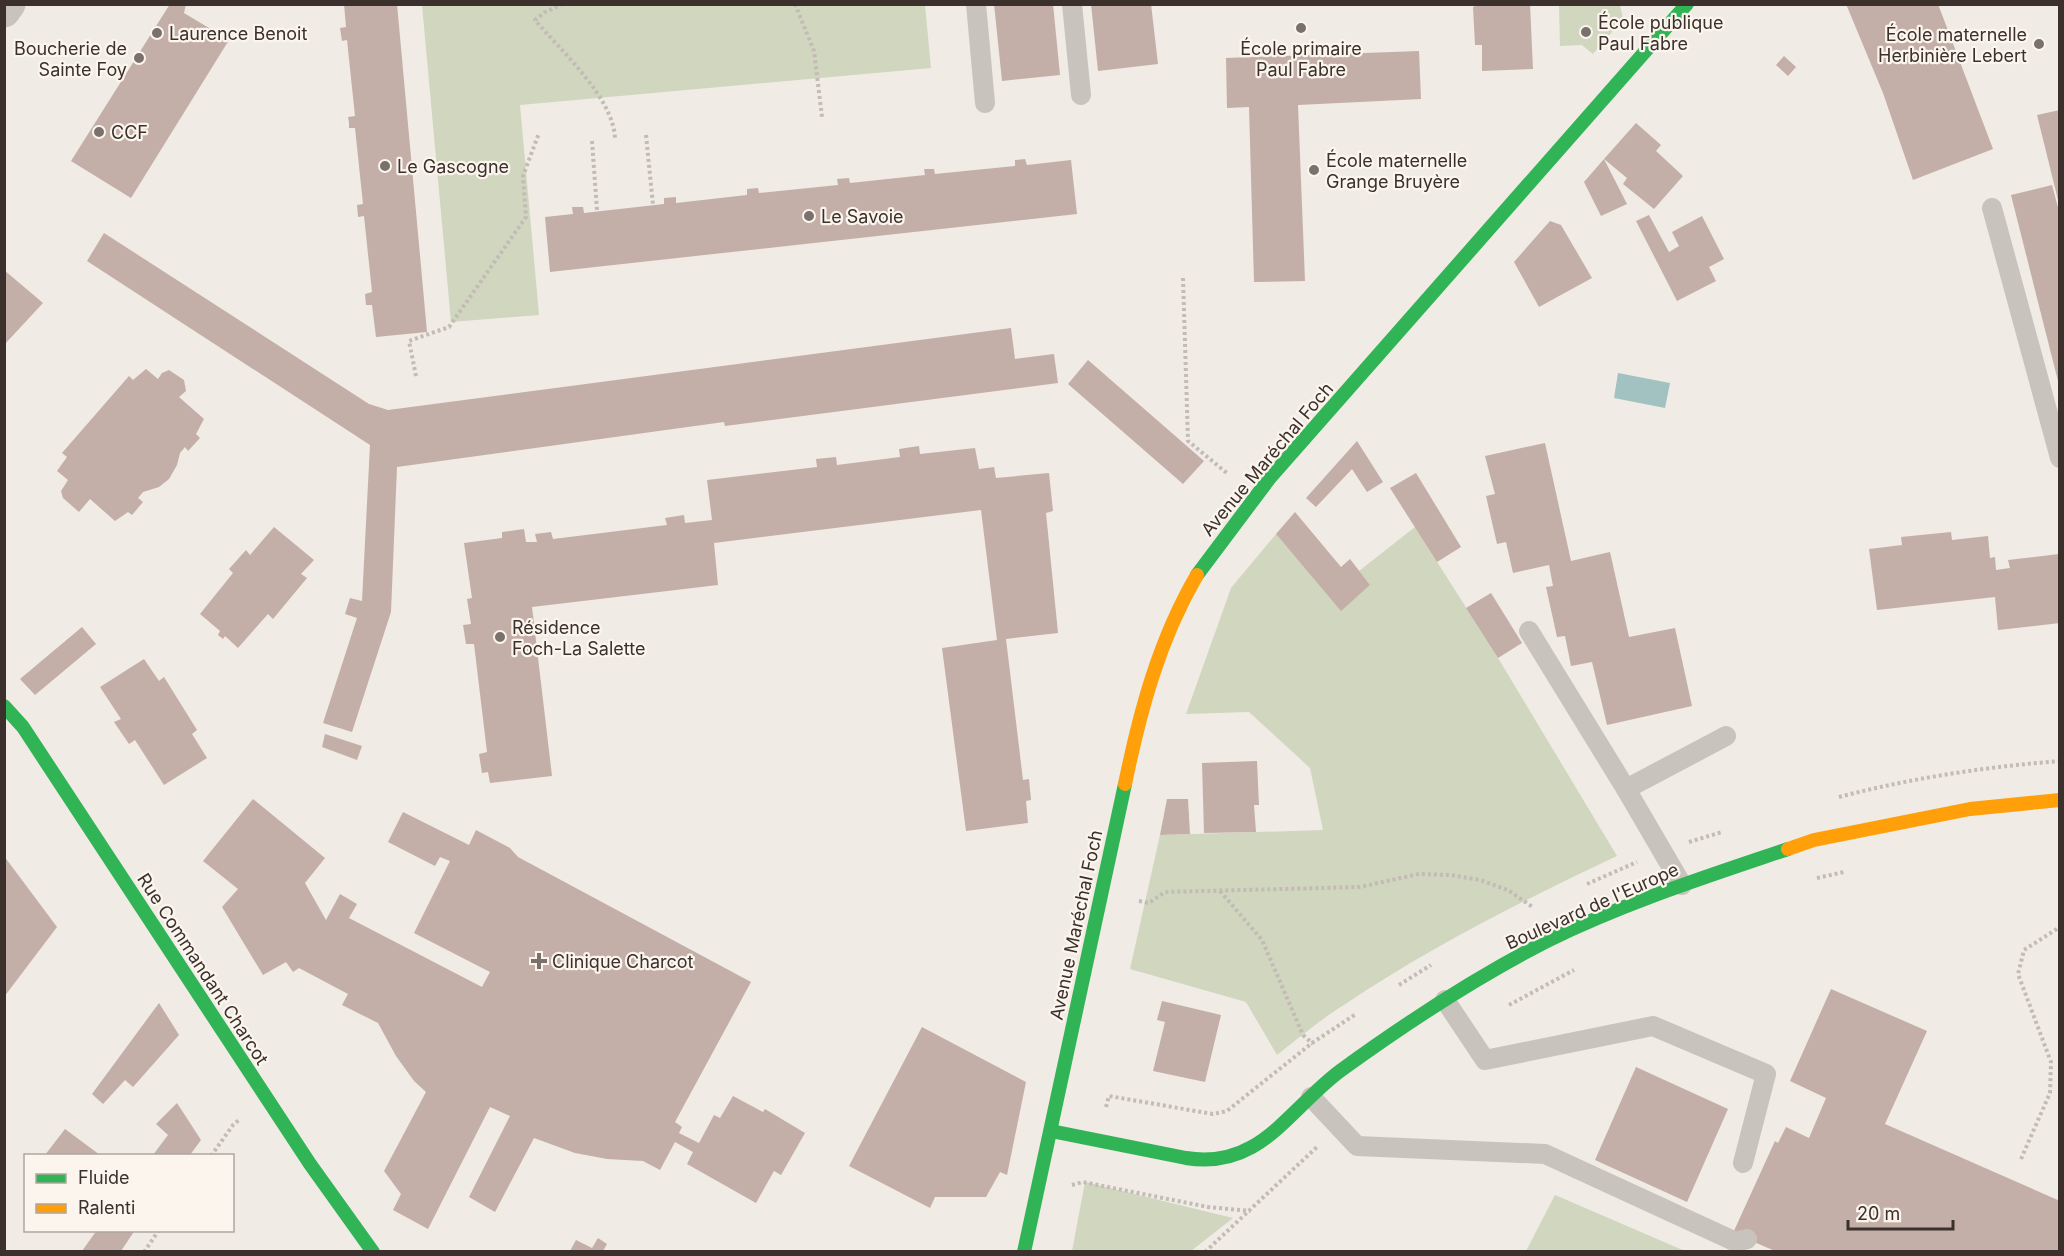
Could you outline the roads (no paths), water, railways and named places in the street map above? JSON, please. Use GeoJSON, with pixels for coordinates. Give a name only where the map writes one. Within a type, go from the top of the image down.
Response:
{"type":"FeatureCollection","features":[{"type":"Feature","properties":{"kind":"main road","name":"Avenue Maréchal Foch"},"geometry":{"type":"LineString","coordinates":[[1024,1251],[1142,709],[1151,675],[1178,610],[1196,576],[1269,480],[1687,4]]}},
{"type":"Feature","properties":{"kind":"main road","name":"Rue Commandant Charcot"},"geometry":{"type":"LineString","coordinates":[[4,706],[23,726],[309,1164],[373,1251]]}},
{"type":"Feature","properties":{"kind":"main road","name":"Boulevard de l'Europe"},"geometry":{"type":"LineString","coordinates":[[1051,1131],[1186,1158],[1205,1161],[1227,1159],[1258,1145],[1337,1074],[1397,1030],[1550,940],[1682,885],[1814,840],[1970,809],[2060,800]]}},
{"type":"Feature","properties":{"kind":"street"},"geometry":{"type":"LineString","coordinates":[[4,11],[9,4]]}},
{"type":"Feature","properties":{"kind":"lane"},"geometry":{"type":"LineString","coordinates":[[976,4],[985,103]]}},
{"type":"Feature","properties":{"kind":"lane"},"geometry":{"type":"LineString","coordinates":[[1072,4],[1081,95]]}},
{"type":"Feature","properties":{"kind":"lane"},"geometry":{"type":"LineString","coordinates":[[1992,208],[2060,458]]}},
{"type":"Feature","properties":{"kind":"lane"},"geometry":{"type":"LineString","coordinates":[[1529,632],[1682,885]]}},
{"type":"Feature","properties":{"kind":"lane"},"geometry":{"type":"LineString","coordinates":[[1626,789],[1726,736]]}},
{"type":"Feature","properties":{"kind":"lane"},"geometry":{"type":"LineString","coordinates":[[1445,1000],[1485,1060],[1653,1026],[1766,1074],[1743,1163]]}},
{"type":"Feature","properties":{"kind":"lane"},"geometry":{"type":"LineString","coordinates":[[1311,1097],[1357,1146],[1545,1154],[1736,1242],[1747,1239]]}},
{"type":"Feature","properties":{"kind":"water"},"geometry":{"type":"Polygon","coordinates":[[[1618,373],[1670,383],[1665,408],[1614,398],[1618,373]]]}},
{"type":"Feature","properties":{"kind":"place","name":"École primaire Paul Fabre"},"geometry":{"type":"Point","coordinates":[1301,28]}},
{"type":"Feature","properties":{"kind":"place","name":"École publique Paul Fabre"},"geometry":{"type":"Point","coordinates":[1586,32]}},
{"type":"Feature","properties":{"kind":"place","name":"Laurence Benoit"},"geometry":{"type":"Point","coordinates":[157,33]}},
{"type":"Feature","properties":{"kind":"place","name":"École maternelle Herbinière Lebert"},"geometry":{"type":"Point","coordinates":[2039,44]}},
{"type":"Feature","properties":{"kind":"place","name":"Boucherie de Sainte Foy"},"geometry":{"type":"Point","coordinates":[139,58]}},
{"type":"Feature","properties":{"kind":"place","name":"CCF"},"geometry":{"type":"Point","coordinates":[99,132]}},
{"type":"Feature","properties":{"kind":"place","name":"Le Gascogne"},"geometry":{"type":"Point","coordinates":[385,166]}},
{"type":"Feature","properties":{"kind":"place","name":"École maternelle Grange Bruyère"},"geometry":{"type":"Point","coordinates":[1314,170]}},
{"type":"Feature","properties":{"kind":"place","name":"Le Savoie"},"geometry":{"type":"Point","coordinates":[809,216]}},
{"type":"Feature","properties":{"kind":"place","name":"Résidence Foch-La Salette"},"geometry":{"type":"Point","coordinates":[500,637]}},
{"type":"Feature","properties":{"kind":"place","name":"Clinique Charcot"},"geometry":{"type":"Point","coordinates":[539,961]}}]}
